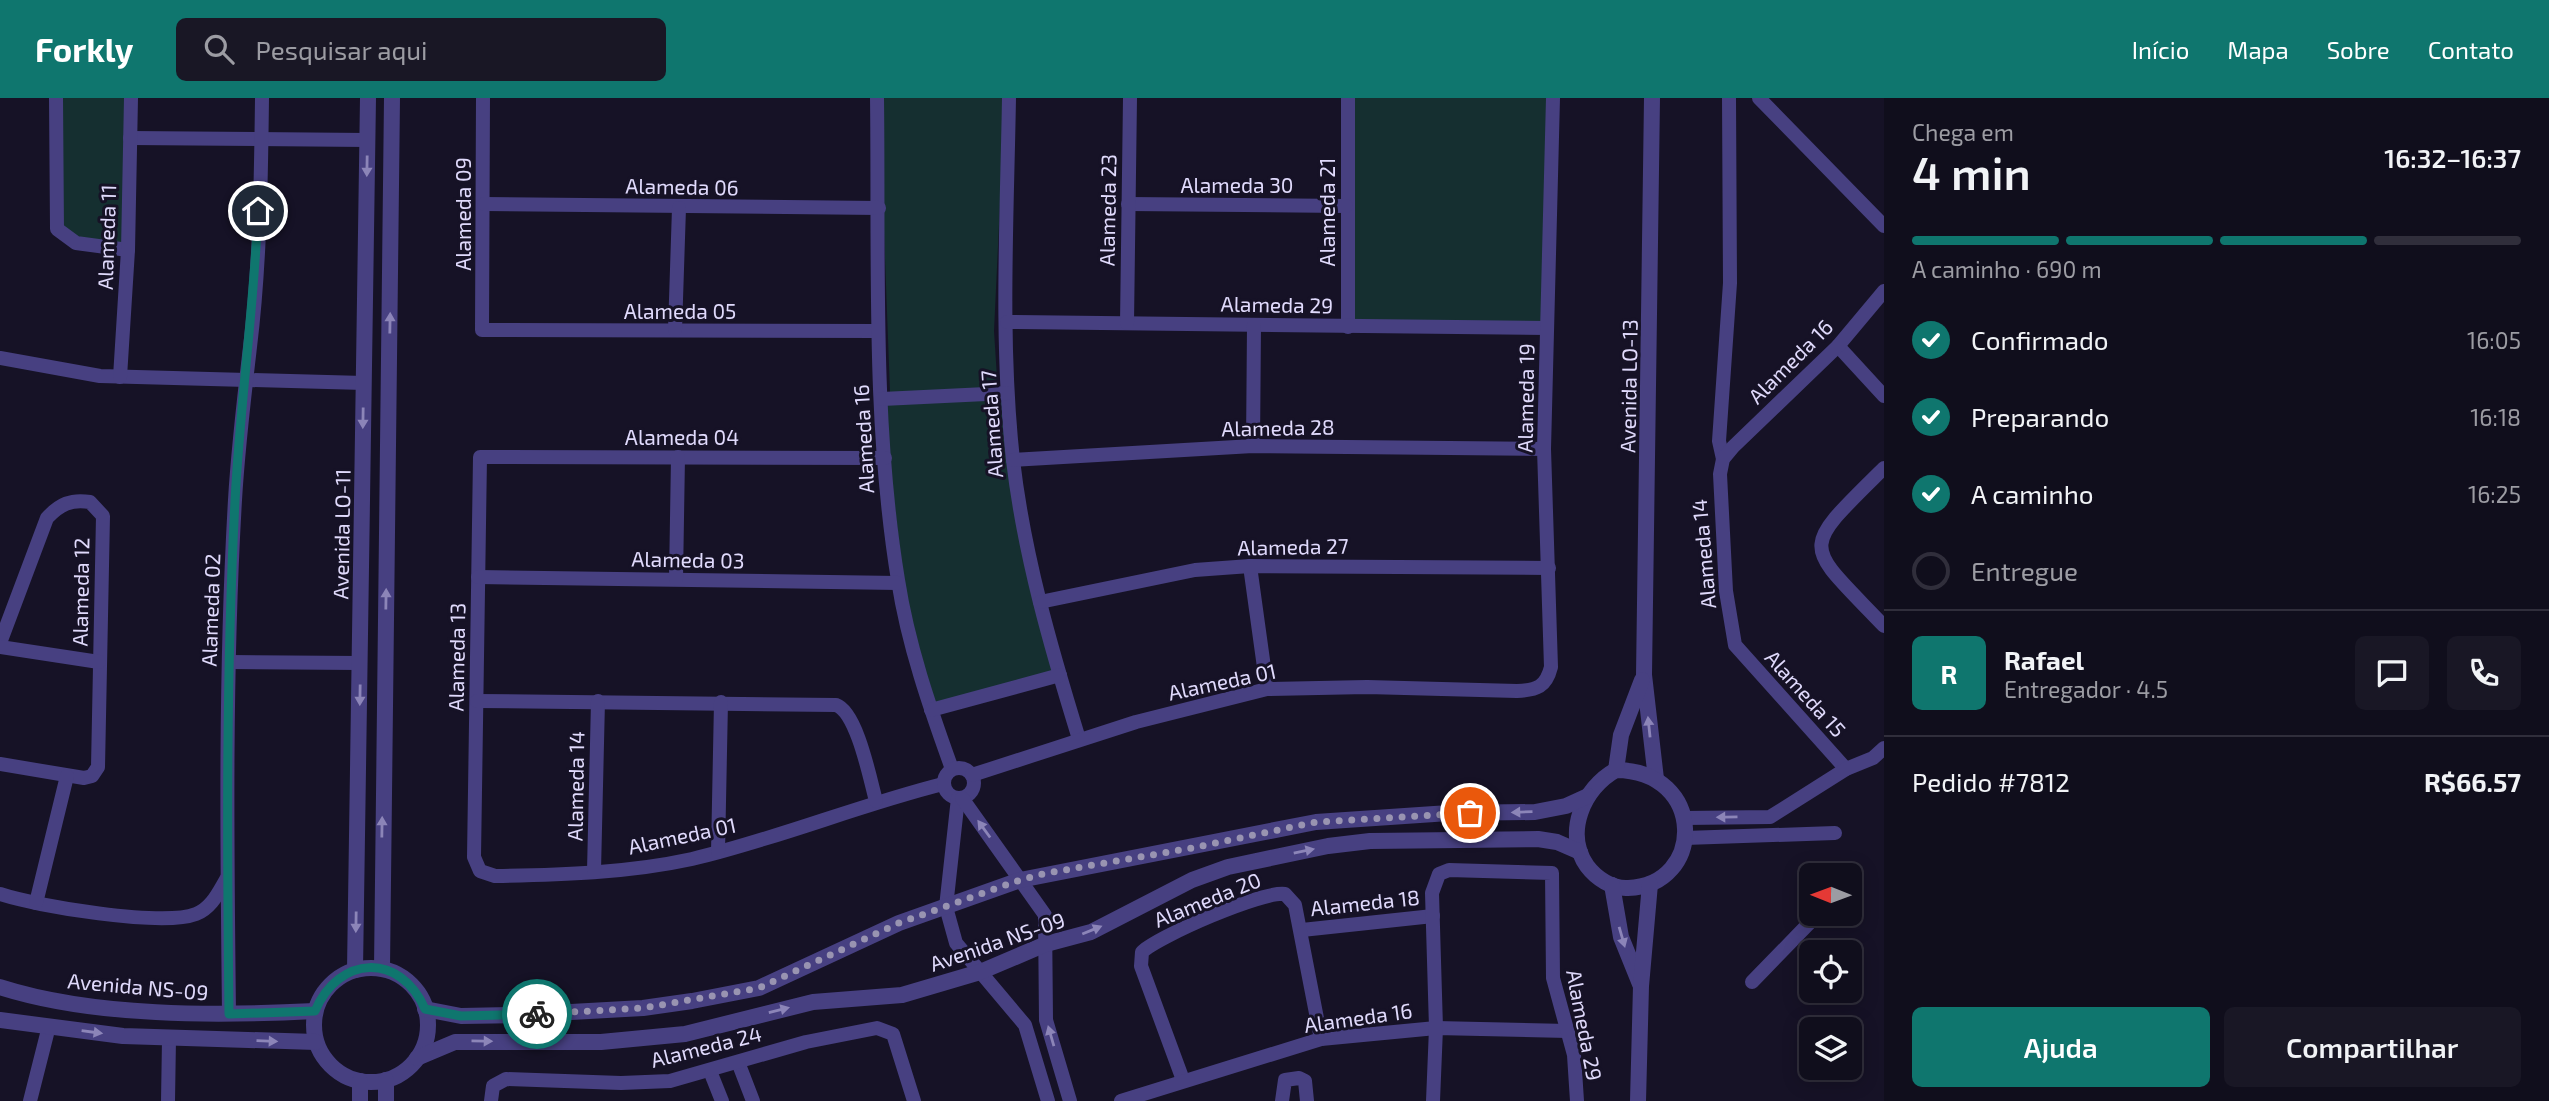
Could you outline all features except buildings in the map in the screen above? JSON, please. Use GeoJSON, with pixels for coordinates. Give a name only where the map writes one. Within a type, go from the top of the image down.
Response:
{"type":"FeatureCollection","features":[{"type":"Feature","properties":{"kind":"street"},"geometry":{"type":"LineString","coordinates":[[56,98],[57,229],[76,243],[128,250]]}},
{"type":"Feature","properties":{"kind":"street","name":"Alameda 11"},"geometry":{"type":"LineString","coordinates":[[120,377],[128,250],[131,98]]}},
{"type":"Feature","properties":{"kind":"street","name":"Alameda 02"},"geometry":{"type":"LineString","coordinates":[[229,1014],[229,662],[235,500],[244,380],[256,283],[261,98]]}},
{"type":"Feature","properties":{"kind":"street","name":"Avenida LO-11"},"geometry":{"type":"LineString","coordinates":[[355,970],[368,98]]}},
{"type":"Feature","properties":{"kind":"street"},"geometry":{"type":"LineString","coordinates":[[382,968],[392,98]]}},
{"type":"Feature","properties":{"kind":"street","name":"Alameda 09"},"geometry":{"type":"LineString","coordinates":[[482,330],[483,98]]}},
{"type":"Feature","properties":{"kind":"street","name":"Alameda 16"},"geometry":{"type":"LineString","coordinates":[[877,98],[878,331],[885,458],[898,583],[931,710],[952,769]]}},
{"type":"Feature","properties":{"kind":"street","name":"Alameda 17"},"geometry":{"type":"LineString","coordinates":[[1009,98],[1007,393],[1013,460],[1021,514],[1040,601],[1079,739]]}},
{"type":"Feature","properties":{"kind":"street","name":"Alameda 23"},"geometry":{"type":"LineString","coordinates":[[1127,323],[1130,98]]}},
{"type":"Feature","properties":{"kind":"street","name":"Alameda 21"},"geometry":{"type":"LineString","coordinates":[[1348,98],[1348,327]]}},
{"type":"Feature","properties":{"kind":"street","name":"Alameda 19"},"geometry":{"type":"LineString","coordinates":[[1532,690],[1546,682],[1550,667],[1544,449],[1553,98]]}},
{"type":"Feature","properties":{"kind":"street","name":"Avenida LO-13"},"geometry":{"type":"LineString","coordinates":[[1652,98],[1644,675],[1656,779]]}},
{"type":"Feature","properties":{"kind":"street","name":"Alameda 14"},"geometry":{"type":"LineString","coordinates":[[1729,98],[1730,283],[1719,440],[1723,459],[1719,487],[1725,580],[1735,645]]}},
{"type":"Feature","properties":{"kind":"street"},"geometry":{"type":"LineString","coordinates":[[1759,98],[1884,226]]}},
{"type":"Feature","properties":{"kind":"street"},"geometry":{"type":"LineString","coordinates":[[130,138],[367,140]]}},
{"type":"Feature","properties":{"kind":"street","name":"Alameda 06"},"geometry":{"type":"LineString","coordinates":[[484,204],[879,208]]}},
{"type":"Feature","properties":{"kind":"street","name":"Alameda 30"},"geometry":{"type":"LineString","coordinates":[[1128,204],[1346,206]]}},
{"type":"Feature","properties":{"kind":"street"},"geometry":{"type":"LineString","coordinates":[[676,330],[680,208]]}},
{"type":"Feature","properties":{"kind":"street","name":"Alameda 16"},"geometry":{"type":"LineString","coordinates":[[1723,459],[1838,346],[1884,291]]}},
{"type":"Feature","properties":{"kind":"street","name":"Alameda 29"},"geometry":{"type":"LineString","coordinates":[[1007,322],[1547,328]]}},
{"type":"Feature","properties":{"kind":"street"},"geometry":{"type":"LineString","coordinates":[[1253,446],[1254,325]]}},
{"type":"Feature","properties":{"kind":"street","name":"Alameda 05"},"geometry":{"type":"LineString","coordinates":[[482,330],[878,331]]}},
{"type":"Feature","properties":{"kind":"street"},"geometry":{"type":"LineString","coordinates":[[1838,346],[1884,396]]}},
{"type":"Feature","properties":{"kind":"street"},"geometry":{"type":"LineString","coordinates":[[0,358],[100,376],[364,383]]}},
{"type":"Feature","properties":{"kind":"street"},"geometry":{"type":"LineString","coordinates":[[882,398],[1007,393]]}},
{"type":"Feature","properties":{"kind":"street","name":"Alameda 28"},"geometry":{"type":"LineString","coordinates":[[1013,460],[1253,446],[1544,449]]}},
{"type":"Feature","properties":{"kind":"street","name":"Alameda 04"},"geometry":{"type":"LineString","coordinates":[[480,457],[885,458]]}},
{"type":"Feature","properties":{"kind":"street","name":"Alameda 13"},"geometry":{"type":"LineString","coordinates":[[474,857],[480,457]]}},
{"type":"Feature","properties":{"kind":"street"},"geometry":{"type":"LineString","coordinates":[[676,579],[678,457]]}},
{"type":"Feature","properties":{"kind":"street"},"geometry":{"type":"LineString","coordinates":[[1884,468],[1829,522],[1819,546],[1826,565],[1884,626]]}},
{"type":"Feature","properties":{"kind":"street","name":"Alameda 12"},"geometry":{"type":"LineString","coordinates":[[0,645],[47,518],[67,503],[77,500],[90,502],[103,516],[98,767],[92,776],[67,776],[0,764]]}},
{"type":"Feature","properties":{"kind":"street"},"geometry":{"type":"LineString","coordinates":[[1250,566],[1267,689]]}},
{"type":"Feature","properties":{"kind":"street","name":"Alameda 27"},"geometry":{"type":"LineString","coordinates":[[1040,601],[1184,572],[1250,566],[1549,568]]}},
{"type":"Feature","properties":{"kind":"street","name":"Alameda 03"},"geometry":{"type":"LineString","coordinates":[[478,577],[898,583]]}},
{"type":"Feature","properties":{"kind":"street"},"geometry":{"type":"LineString","coordinates":[[0,645],[99,663]]}},
{"type":"Feature","properties":{"kind":"street","name":"Alameda 15"},"geometry":{"type":"LineString","coordinates":[[1735,645],[1846,769]]}},
{"type":"Feature","properties":{"kind":"street"},"geometry":{"type":"LineString","coordinates":[[229,662],[360,663]]}},
{"type":"Feature","properties":{"kind":"street"},"geometry":{"type":"LineString","coordinates":[[931,710],[1059,675]]}},
{"type":"Feature","properties":{"kind":"street","name":"Avenida LO-13"},"geometry":{"type":"LineString","coordinates":[[1616,770],[1621,735],[1644,675]]}},
{"type":"Feature","properties":{"kind":"street","name":"Alameda 01"},"geometry":{"type":"LineString","coordinates":[[972,775],[1079,739],[1204,703],[1267,689],[1367,687],[1532,690]]}},
{"type":"Feature","properties":{"kind":"street"},"geometry":{"type":"LineString","coordinates":[[477,701],[722,702],[842,707],[851,718],[876,801]]}},
{"type":"Feature","properties":{"kind":"street","name":"Alameda 14"},"geometry":{"type":"LineString","coordinates":[[594,871],[598,702]]}},
{"type":"Feature","properties":{"kind":"street"},"geometry":{"type":"LineString","coordinates":[[718,852],[722,702]]}},
{"type":"Feature","properties":{"kind":"street"},"geometry":{"type":"LineString","coordinates":[[1684,818],[1770,817],[1846,769],[1866,762],[1884,748]]}},
{"type":"Feature","properties":{"kind":"street"},"geometry":{"type":"LineString","coordinates":[[1048,1101],[1025,1026],[956,943],[946,907],[960,798],[973,789],[972,775],[964,768],[952,769],[944,778],[943,784],[948,794],[960,798],[1045,915],[1046,1020],[1070,1101]]}},
{"type":"Feature","properties":{"kind":"street"},"geometry":{"type":"LineString","coordinates":[[1616,770],[1638,772],[1656,779],[1671,792],[1684,818],[1685,838],[1674,865],[1650,884],[1632,888],[1612,885],[1594,874],[1580,852],[1580,809],[1596,784],[1616,770]]}},
{"type":"Feature","properties":{"kind":"street"},"geometry":{"type":"LineString","coordinates":[[36,903],[67,776]]}},
{"type":"Feature","properties":{"kind":"street","name":"Alameda 01"},"geometry":{"type":"LineString","coordinates":[[474,857],[480,871],[495,876],[648,866],[718,852],[876,801],[943,784]]}},
{"type":"Feature","properties":{"kind":"street"},"geometry":{"type":"LineString","coordinates":[[425,1009],[461,1016],[517,1016],[643,1008],[705,999],[759,988],[798,972],[860,940],[1020,880],[1316,822],[1449,813],[1535,812],[1566,806],[1588,796]]}},
{"type":"Feature","properties":{"kind":"street"},"geometry":{"type":"LineString","coordinates":[[1770,817],[1770,836]]}},
{"type":"Feature","properties":{"kind":"street"},"geometry":{"type":"LineString","coordinates":[[1685,838],[1835,833]]}},
{"type":"Feature","properties":{"kind":"street","name":"Avenida NS-09"},"geometry":{"type":"LineString","coordinates":[[417,1058],[455,1042],[601,1042],[685,1034],[813,1002],[902,995],[980,972],[1046,944],[1091,932],[1192,880],[1228,867],[1328,846],[1370,841],[1538,839],[1557,842],[1580,852]]}},
{"type":"Feature","properties":{"kind":"street","name":"Alameda 29"},"geometry":{"type":"LineString","coordinates":[[1433,916],[1433,884],[1438,874],[1449,870],[1552,873],[1553,978],[1574,1055],[1577,1101]]}},
{"type":"Feature","properties":{"kind":"street"},"geometry":{"type":"LineString","coordinates":[[0,894],[36,903],[111,915],[181,918],[207,907],[228,876]]}},
{"type":"Feature","properties":{"kind":"street"},"geometry":{"type":"LineString","coordinates":[[1638,1101],[1641,986],[1650,884]]}},
{"type":"Feature","properties":{"kind":"street"},"geometry":{"type":"LineString","coordinates":[[1612,885],[1621,937],[1641,986]]}},
{"type":"Feature","properties":{"kind":"street","name":"Alameda 20"},"geometry":{"type":"LineString","coordinates":[[1182,1080],[1141,966],[1142,952],[1192,926],[1269,895],[1284,894],[1295,905],[1302,930]]}},
{"type":"Feature","properties":{"kind":"street"},"geometry":{"type":"LineString","coordinates":[[1433,916],[1436,1028],[1433,1101]]}},
{"type":"Feature","properties":{"kind":"street","name":"Alameda 18"},"geometry":{"type":"LineString","coordinates":[[1302,930],[1433,916]]}},
{"type":"Feature","properties":{"kind":"street"},"geometry":{"type":"LineString","coordinates":[[1752,982],[1806,926]]}},
{"type":"Feature","properties":{"kind":"street"},"geometry":{"type":"LineString","coordinates":[[1302,930],[1321,1039]]}},
{"type":"Feature","properties":{"kind":"street"},"geometry":{"type":"LineString","coordinates":[[382,968],[409,983],[425,1009],[425,1040],[417,1058],[404,1071],[386,1080],[360,1081],[344,1075],[330,1065],[316,1042],[315,1011],[323,993],[337,979],[355,970],[382,968]]}},
{"type":"Feature","properties":{"kind":"street","name":"Avenida NS-09"},"geometry":{"type":"LineString","coordinates":[[0,987],[64,1001],[111,1007],[229,1014],[315,1011]]}},
{"type":"Feature","properties":{"kind":"street"},"geometry":{"type":"LineString","coordinates":[[0,1020],[169,1039],[316,1042]]}},
{"type":"Feature","properties":{"kind":"street"},"geometry":{"type":"LineString","coordinates":[[30,1101],[49,1027]]}},
{"type":"Feature","properties":{"kind":"street","name":"Alameda 16"},"geometry":{"type":"LineString","coordinates":[[1121,1101],[1321,1039],[1436,1028],[1568,1031]]}},
{"type":"Feature","properties":{"kind":"street","name":"Alameda 24"},"geometry":{"type":"LineString","coordinates":[[491,1096],[496,1083],[506,1079],[649,1083],[710,1071],[806,1042],[883,1029],[893,1034],[914,1101]]}},
{"type":"Feature","properties":{"kind":"street"},"geometry":{"type":"LineString","coordinates":[[168,1101],[169,1039]]}},
{"type":"Feature","properties":{"kind":"street"},"geometry":{"type":"LineString","coordinates":[[738,1062],[754,1101]]}},
{"type":"Feature","properties":{"kind":"street"},"geometry":{"type":"LineString","coordinates":[[710,1071],[722,1101]]}},
{"type":"Feature","properties":{"kind":"street"},"geometry":{"type":"LineString","coordinates":[[1282,1101],[1285,1080],[1299,1078],[1305,1081],[1307,1101]]}},
{"type":"Feature","properties":{"kind":"street"},"geometry":{"type":"LineString","coordinates":[[386,1080],[386,1101]]}},
{"type":"Feature","properties":{"kind":"street"},"geometry":{"type":"LineString","coordinates":[[360,1081],[360,1101]]}},
{"type":"Feature","properties":{"kind":"green space"},"geometry":{"type":"Polygon","coordinates":[[[56,98],[130,98],[128,250],[67,240],[56,221],[56,98]]]}},
{"type":"Feature","properties":{"kind":"green space"},"geometry":{"type":"Polygon","coordinates":[[[879,98],[1005,98],[994,331],[998,393],[1007,393],[1013,460],[1060,675],[931,710],[910,635],[882,399],[976,393],[890,392],[879,98]]]}},
{"type":"Feature","properties":{"kind":"green space"},"geometry":{"type":"Polygon","coordinates":[[[1348,98],[1553,98],[1547,328],[1348,327],[1348,98]]]}},
{"type":"Feature","properties":{"kind":"way so far"},"geometry":{"type":"LineString","coordinates":[[537,1014],[643,1008],[759,988],[899,923],[1047,873],[1078,870],[1316,822],[1470,813]]}},
{"type":"Feature","properties":{"kind":"route"},"geometry":{"type":"LineString","coordinates":[[258,211],[256,283],[244,380],[235,500],[229,662],[226,773],[229,1014],[315,1011],[323,993],[337,979],[368,967],[382,968],[397,974],[419,995],[425,1009],[461,1016],[537,1014]]}}]}
